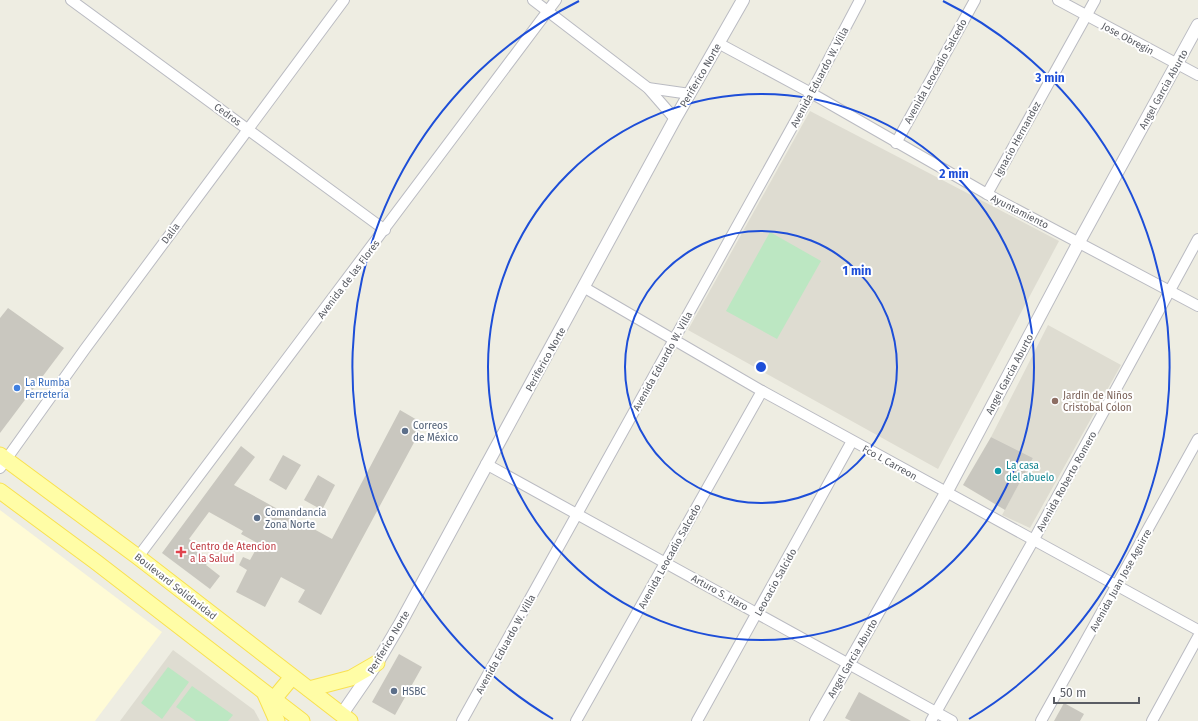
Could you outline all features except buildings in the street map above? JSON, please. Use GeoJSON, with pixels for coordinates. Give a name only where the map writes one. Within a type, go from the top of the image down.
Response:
{"type":"FeatureCollection","features":[{"type":"Feature","properties":{"kind":"main road","name":"Boulevard Solidaridad"},"geometry":{"type":"LineString","coordinates":[[2,461],[138,557],[346,718]]}},
{"type":"Feature","properties":{"kind":"main road"},"geometry":{"type":"LineString","coordinates":[[0,491],[96,562],[302,721]]}},
{"type":"Feature","properties":{"kind":"main road"},"geometry":{"type":"LineString","coordinates":[[309,689],[351,678],[377,663]]}},
{"type":"Feature","properties":{"kind":"main road"},"geometry":{"type":"LineString","coordinates":[[269,696],[292,677]]}},
{"type":"Feature","properties":{"kind":"main road"},"geometry":{"type":"LineString","coordinates":[[269,696],[277,721]]}},
{"type":"Feature","properties":{"kind":"street","name":"Cedros"},"geometry":{"type":"LineString","coordinates":[[71,0],[248,128],[385,230]]}},
{"type":"Feature","properties":{"kind":"street","name":"Dalia"},"geometry":{"type":"LineString","coordinates":[[2,461],[344,0]]}},
{"type":"Feature","properties":{"kind":"street"},"geometry":{"type":"LineString","coordinates":[[533,0],[648,88],[675,119]]}},
{"type":"Feature","properties":{"kind":"street","name":"Avenida de las Flores"},"geometry":{"type":"LineString","coordinates":[[138,557],[385,230],[556,0]]}},
{"type":"Feature","properties":{"kind":"street","name":"Periferico Norte"},"geometry":{"type":"LineString","coordinates":[[346,718],[585,288],[675,119],[743,0]]}},
{"type":"Feature","properties":{"kind":"street","name":"Avenida Eduardo W. Villa"},"geometry":{"type":"LineString","coordinates":[[462,721],[811,93],[860,0]]}},
{"type":"Feature","properties":{"kind":"street","name":"Avenida Leocadio Salcedo"},"geometry":{"type":"LineString","coordinates":[[896,143],[975,0]]}},
{"type":"Feature","properties":{"kind":"street","name":"Jose Obregin"},"geometry":{"type":"LineString","coordinates":[[1058,0],[1198,75]]}},
{"type":"Feature","properties":{"kind":"street","name":"Ignacio Hernandez"},"geometry":{"type":"LineString","coordinates":[[987,194],[1094,0]]}},
{"type":"Feature","properties":{"kind":"street","name":"Angel Garcia Aburto"},"geometry":{"type":"LineString","coordinates":[[816,721],[946,492],[1079,242],[1198,25]]}},
{"type":"Feature","properties":{"kind":"street","name":"Ayuntamiento"},"geometry":{"type":"LineString","coordinates":[[718,43],[811,93],[987,194],[1198,306]]}},
{"type":"Feature","properties":{"kind":"street"},"geometry":{"type":"LineString","coordinates":[[648,88],[690,94]]}},
{"type":"Feature","properties":{"kind":"street","name":"Avenida Roberto Romero"},"geometry":{"type":"LineString","coordinates":[[934,716],[1033,541],[1198,239]]}},
{"type":"Feature","properties":{"kind":"street","name":"Fco L Carreon"},"geometry":{"type":"LineString","coordinates":[[585,288],[762,391],[1033,541],[1198,630]]}},
{"type":"Feature","properties":{"kind":"street","name":"Avenida Leocadio Salcedo"},"geometry":{"type":"LineString","coordinates":[[576,721],[762,391]]}},
{"type":"Feature","properties":{"kind":"street","name":"Avenida Juan Jose Aguirre"},"geometry":{"type":"LineString","coordinates":[[1041,721],[1198,439]]}},
{"type":"Feature","properties":{"kind":"street","name":"Leocacio Salcido"},"geometry":{"type":"LineString","coordinates":[[697,721],[852,441]]}},
{"type":"Feature","properties":{"kind":"street","name":"Arturo S. Haro"},"geometry":{"type":"LineString","coordinates":[[486,464],[577,512],[849,663],[934,716],[952,721]]}},
{"type":"Feature","properties":{"kind":"street"},"geometry":{"type":"LineString","coordinates":[[1152,721],[1198,637]]}},
{"type":"Feature","properties":{"kind":"shaded area"},"geometry":{"type":"Polygon","coordinates":[[[810,111],[1059,241],[938,469],[688,330],[810,111]]]}},
{"type":"Feature","properties":{"kind":"shaded area","name":"Jardin de Niños Cristobal Colon"},"geometry":{"type":"Polygon","coordinates":[[[1048,325],[1121,365],[1030,528],[1002,515],[1033,458],[991,437],[1048,325]]]}},
{"type":"Feature","properties":{"kind":"shaded area"},"geometry":{"type":"Polygon","coordinates":[[[0,510],[162,632],[95,721],[0,721],[0,510]]]}},
{"type":"Feature","properties":{"kind":"shaded area"},"geometry":{"type":"Polygon","coordinates":[[[173,650],[254,710],[260,721],[120,721],[173,650]]]}},
{"type":"Feature","properties":{"kind":"green space"},"geometry":{"type":"Polygon","coordinates":[[[770,232],[821,261],[777,339],[726,311],[770,232]]]}},
{"type":"Feature","properties":{"kind":"green space"},"geometry":{"type":"Polygon","coordinates":[[[168,667],[189,682],[162,719],[141,703],[168,667]]]}},
{"type":"Feature","properties":{"kind":"green space"},"geometry":{"type":"Polygon","coordinates":[[[192,686],[233,715],[228,721],[196,721],[176,707],[192,686]]]}},
{"type":"Feature","properties":{"kind":"place","name":"La Rumba Ferretería"},"geometry":{"type":"Point","coordinates":[17,388]}},
{"type":"Feature","properties":{"kind":"place","name":"Jardin de Niños Cristobal Colon"},"geometry":{"type":"Point","coordinates":[1055,401]}},
{"type":"Feature","properties":{"kind":"place","name":"Correos de México"},"geometry":{"type":"Point","coordinates":[405,431]}},
{"type":"Feature","properties":{"kind":"place","name":"La casa del abuelo"},"geometry":{"type":"Point","coordinates":[998,471]}},
{"type":"Feature","properties":{"kind":"place","name":"Comandancia Zona Norte"},"geometry":{"type":"Point","coordinates":[257,518]}},
{"type":"Feature","properties":{"kind":"place","name":"Centro de Atencion a la Salud"},"geometry":{"type":"Point","coordinates":[181,552]}},
{"type":"Feature","properties":{"kind":"place","name":"HSBC"},"geometry":{"type":"Point","coordinates":[394,691]}}]}
